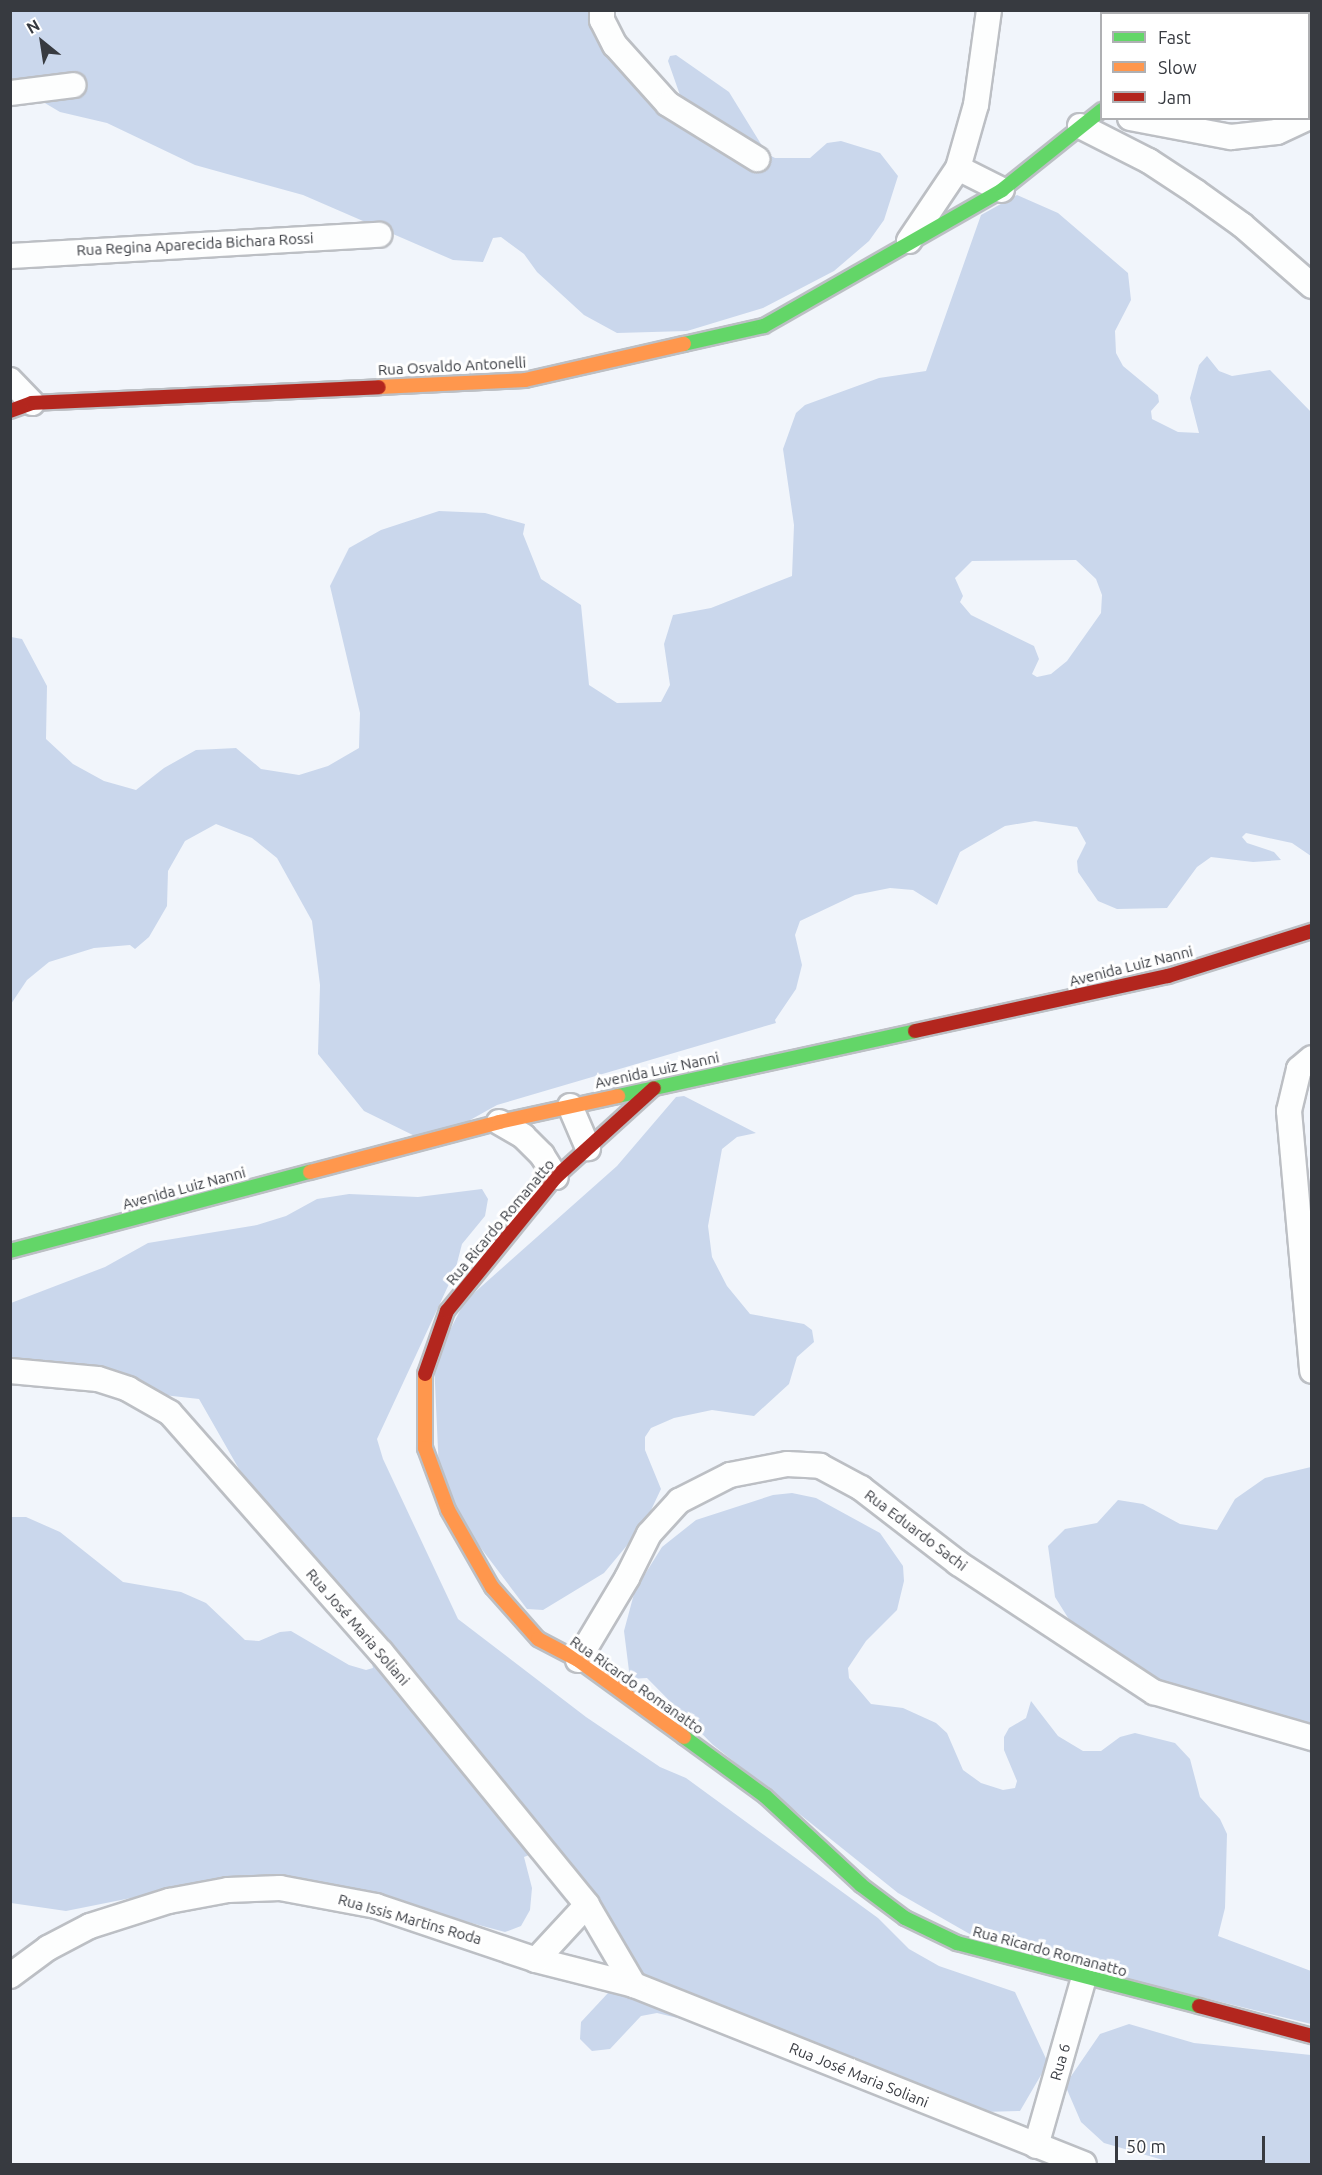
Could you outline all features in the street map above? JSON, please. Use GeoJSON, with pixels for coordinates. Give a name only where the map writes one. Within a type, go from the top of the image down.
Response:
{"type":"FeatureCollection","features":[{"type":"Feature","properties":{"kind":"street"},"geometry":{"type":"LineString","coordinates":[[602,10],[602,20],[615,45],[668,104],[757,159]]}},
{"type":"Feature","properties":{"kind":"street"},"geometry":{"type":"LineString","coordinates":[[906,245],[958,168],[976,105],[989,10]]}},
{"type":"Feature","properties":{"kind":"street"},"geometry":{"type":"LineString","coordinates":[[10,93],[74,85]]}},
{"type":"Feature","properties":{"kind":"street","name":"Rua Osvaldo Antonelli"},"geometry":{"type":"LineString","coordinates":[[21,407],[525,380],[764,326],[1002,190],[1100,112]]}},
{"type":"Feature","properties":{"kind":"street"},"geometry":{"type":"LineString","coordinates":[[1141,120],[1231,137],[1277,132],[1303,120]]}},
{"type":"Feature","properties":{"kind":"street"},"geometry":{"type":"LineString","coordinates":[[1080,126],[1149,161],[1196,192],[1242,225],[1311,286]]}},
{"type":"Feature","properties":{"kind":"street"},"geometry":{"type":"LineString","coordinates":[[958,168],[1002,190]]}},
{"type":"Feature","properties":{"kind":"street","name":"Rua Regina Aparecida Bichara Rossi"},"geometry":{"type":"LineString","coordinates":[[10,256],[380,235]]}},
{"type":"Feature","properties":{"kind":"street"},"geometry":{"type":"LineString","coordinates":[[10,380],[21,407]]}},
{"type":"Feature","properties":{"kind":"street","name":"Avenida Luiz Nanni"},"geometry":{"type":"LineString","coordinates":[[10,1251],[499,1122],[1168,976],[1311,931]]}},
{"type":"Feature","properties":{"kind":"street"},"geometry":{"type":"LineString","coordinates":[[1311,1058],[1299,1069],[1289,1111],[1311,1371]]}},
{"type":"Feature","properties":{"kind":"street","name":"Rua Ricardo Romanatto"},"geometry":{"type":"LineString","coordinates":[[654,1088],[556,1177],[447,1311],[423,1380],[425,1448],[448,1510],[492,1587],[538,1639],[578,1660],[765,1796],[861,1885],[905,1918],[957,1943],[1311,2036]]}},
{"type":"Feature","properties":{"kind":"street"},"geometry":{"type":"LineString","coordinates":[[570,1106],[588,1148]]}},
{"type":"Feature","properties":{"kind":"street"},"geometry":{"type":"LineString","coordinates":[[499,1122],[523,1136],[542,1155],[556,1177]]}},
{"type":"Feature","properties":{"kind":"street","name":"Rua José Maria Soliani"},"geometry":{"type":"LineString","coordinates":[[10,1371],[98,1379],[128,1389],[170,1413],[381,1652],[587,1905],[634,1985]]}},
{"type":"Feature","properties":{"kind":"street","name":"Rua Eduardo Sachi"},"geometry":{"type":"LineString","coordinates":[[578,1660],[627,1578],[649,1534],[679,1501],[730,1475],[787,1464],[820,1466],[861,1488],[966,1569],[1154,1692],[1311,1738]]}},
{"type":"Feature","properties":{"kind":"street","name":"Rua Issis Martins Roda"},"geometry":{"type":"LineString","coordinates":[[10,1976],[48,1948],[90,1926],[169,1900],[228,1890],[280,1888],[376,1906],[536,1960]]}},
{"type":"Feature","properties":{"kind":"street"},"geometry":{"type":"LineString","coordinates":[[536,1960],[587,1905]]}},
{"type":"Feature","properties":{"kind":"street","name":"Rua José Maria Soliani"},"geometry":{"type":"LineString","coordinates":[[536,1960],[634,1985],[1084,2164]]}},
{"type":"Feature","properties":{"kind":"street","name":"Rua 6"},"geometry":{"type":"LineString","coordinates":[[1036,2146],[1084,1977]]}},
{"type":"Feature","properties":{"kind":"shaded area"},"geometry":{"type":"Polygon","coordinates":[[[11,11],[610,11],[627,46],[668,94],[681,98],[668,61],[670,56],[676,55],[729,92],[767,154],[775,158],[810,158],[827,143],[841,141],[880,153],[898,176],[884,220],[869,241],[834,271],[763,308],[687,331],[617,333],[584,315],[537,272],[524,254],[501,237],[493,238],[483,262],[453,260],[303,195],[195,165],[107,123],[60,112],[11,83],[11,11]]]}},
{"type":"Feature","properties":{"kind":"shaded area"},"geometry":{"type":"Polygon","coordinates":[[[1017,195],[1058,213],[1128,273],[1131,300],[1115,331],[1116,353],[1123,366],[1158,395],[1159,402],[1151,411],[1152,419],[1178,432],[1199,433],[1190,398],[1199,365],[1207,356],[1219,371],[1232,376],[1270,370],[1311,412],[1311,856],[1292,843],[1246,833],[1242,837],[1247,843],[1274,852],[1281,860],[1253,862],[1211,857],[1197,867],[1167,908],[1117,909],[1098,901],[1078,872],[1077,861],[1086,843],[1077,827],[1035,821],[1005,826],[960,852],[937,905],[913,890],[890,888],[855,895],[800,921],[795,935],[802,965],[796,989],[775,1020],[776,1023],[497,1105],[429,1143],[364,1111],[318,1054],[320,985],[312,921],[277,858],[252,838],[216,824],[185,841],[168,871],[167,906],[149,937],[135,949],[130,945],[94,948],[49,962],[27,980],[11,1004],[11,637],[22,639],[47,686],[46,739],[73,764],[104,781],[136,790],[164,768],[196,750],[236,748],[261,769],[299,775],[328,766],[359,748],[360,713],[330,586],[349,548],[381,530],[439,511],[485,513],[525,524],[523,534],[541,579],[581,605],[589,685],[617,703],[661,702],[670,685],[664,644],[673,615],[711,608],[792,576],[794,525],[783,449],[796,413],[805,405],[879,378],[926,371],[981,215],[1017,195]],[[1076,560],[972,561],[955,578],[963,596],[960,602],[971,615],[1034,646],[1039,659],[1032,674],[1037,677],[1051,674],[1067,661],[1101,613],[1102,595],[1096,579],[1076,560]]]}},
{"type":"Feature","properties":{"kind":"shaded area"},"geometry":{"type":"Polygon","coordinates":[[[684,1096],[756,1133],[737,1137],[722,1149],[708,1226],[712,1257],[727,1286],[750,1314],[804,1324],[812,1330],[814,1342],[797,1357],[789,1384],[754,1416],[712,1410],[674,1418],[651,1428],[645,1437],[645,1450],[661,1489],[644,1525],[604,1573],[543,1610],[527,1609],[440,1494],[434,1361],[465,1301],[617,1166],[676,1097],[684,1096]]]}},
{"type":"Feature","properties":{"kind":"shaded area"},"geometry":{"type":"Polygon","coordinates":[[[482,1189],[488,1199],[485,1216],[462,1244],[455,1271],[377,1439],[383,1459],[458,1619],[586,1717],[660,1767],[686,1778],[878,1918],[909,1949],[939,1966],[1015,1992],[1048,2063],[1020,2111],[983,2112],[801,2048],[657,2013],[641,2016],[610,2049],[592,2051],[580,2039],[581,2022],[608,1993],[611,1974],[589,1924],[552,1875],[529,1855],[524,1857],[532,1888],[530,1910],[521,1926],[505,1932],[359,1893],[186,1887],[66,1911],[11,1903],[10,1517],[26,1517],[60,1532],[123,1582],[181,1592],[206,1603],[245,1640],[259,1641],[280,1632],[291,1631],[349,1665],[366,1670],[373,1668],[370,1654],[267,1518],[199,1399],[128,1391],[99,1394],[42,1374],[11,1368],[11,1303],[105,1267],[148,1243],[257,1225],[286,1216],[317,1199],[349,1194],[418,1197],[482,1189]]]}},
{"type":"Feature","properties":{"kind":"shaded area"},"geometry":{"type":"Polygon","coordinates":[[[1311,1467],[1311,1753],[1092,1656],[1055,1597],[1048,1546],[1065,1529],[1097,1523],[1118,1500],[1143,1504],[1180,1524],[1217,1530],[1235,1499],[1265,1478],[1311,1467]]]}},
{"type":"Feature","properties":{"kind":"shaded area"},"geometry":{"type":"Polygon","coordinates":[[[792,1493],[816,1498],[880,1533],[903,1566],[904,1581],[897,1610],[866,1641],[848,1668],[849,1678],[871,1704],[903,1708],[936,1723],[947,1733],[963,1770],[981,1783],[1003,1790],[1015,1788],[1017,1781],[1004,1750],[1004,1737],[1009,1728],[1026,1718],[1031,1701],[1058,1736],[1083,1751],[1101,1751],[1120,1737],[1135,1733],[1175,1743],[1190,1759],[1200,1797],[1220,1819],[1227,1834],[1225,1908],[1218,1936],[1311,1971],[1311,2024],[989,1945],[898,1893],[712,1744],[647,1678],[630,1679],[624,1631],[635,1590],[662,1547],[696,1520],[773,1495],[792,1493]]]}},
{"type":"Feature","properties":{"kind":"shaded area"},"geometry":{"type":"Polygon","coordinates":[[[1129,2024],[1194,2043],[1311,2055],[1311,2164],[1177,2164],[1104,2143],[1081,2122],[1065,2085],[1100,2034],[1129,2024]]]}},
{"type":"Feature","properties":{"kind":"traffic: fast"},"geometry":{"type":"LineString","coordinates":[[684,344],[764,326],[1002,190],[1100,112]]}},
{"type":"Feature","properties":{"kind":"traffic: fast"},"geometry":{"type":"LineString","coordinates":[[618,1096],[915,1031]]}},
{"type":"Feature","properties":{"kind":"traffic: fast"},"geometry":{"type":"LineString","coordinates":[[10,1251],[310,1172]]}},
{"type":"Feature","properties":{"kind":"traffic: fast"},"geometry":{"type":"LineString","coordinates":[[684,1737],[765,1796],[861,1885],[905,1918],[957,1943],[1199,2006]]}},
{"type":"Feature","properties":{"kind":"traffic: slow"},"geometry":{"type":"LineString","coordinates":[[379,387],[525,380],[684,344]]}},
{"type":"Feature","properties":{"kind":"traffic: slow"},"geometry":{"type":"LineString","coordinates":[[310,1172],[499,1122],[618,1096]]}},
{"type":"Feature","properties":{"kind":"traffic: slow"},"geometry":{"type":"LineString","coordinates":[[425,1374],[425,1448],[448,1510],[492,1587],[538,1639],[578,1660],[684,1737]]}},
{"type":"Feature","properties":{"kind":"traffic: jam"},"geometry":{"type":"LineString","coordinates":[[10,411],[32,403],[379,387]]}},
{"type":"Feature","properties":{"kind":"traffic: jam"},"geometry":{"type":"LineString","coordinates":[[915,1031],[1168,976],[1312,931]]}},
{"type":"Feature","properties":{"kind":"traffic: jam"},"geometry":{"type":"LineString","coordinates":[[425,1374],[447,1311],[556,1177],[654,1088]]}},
{"type":"Feature","properties":{"kind":"traffic: jam"},"geometry":{"type":"LineString","coordinates":[[1199,2006],[1312,2036]]}}]}
